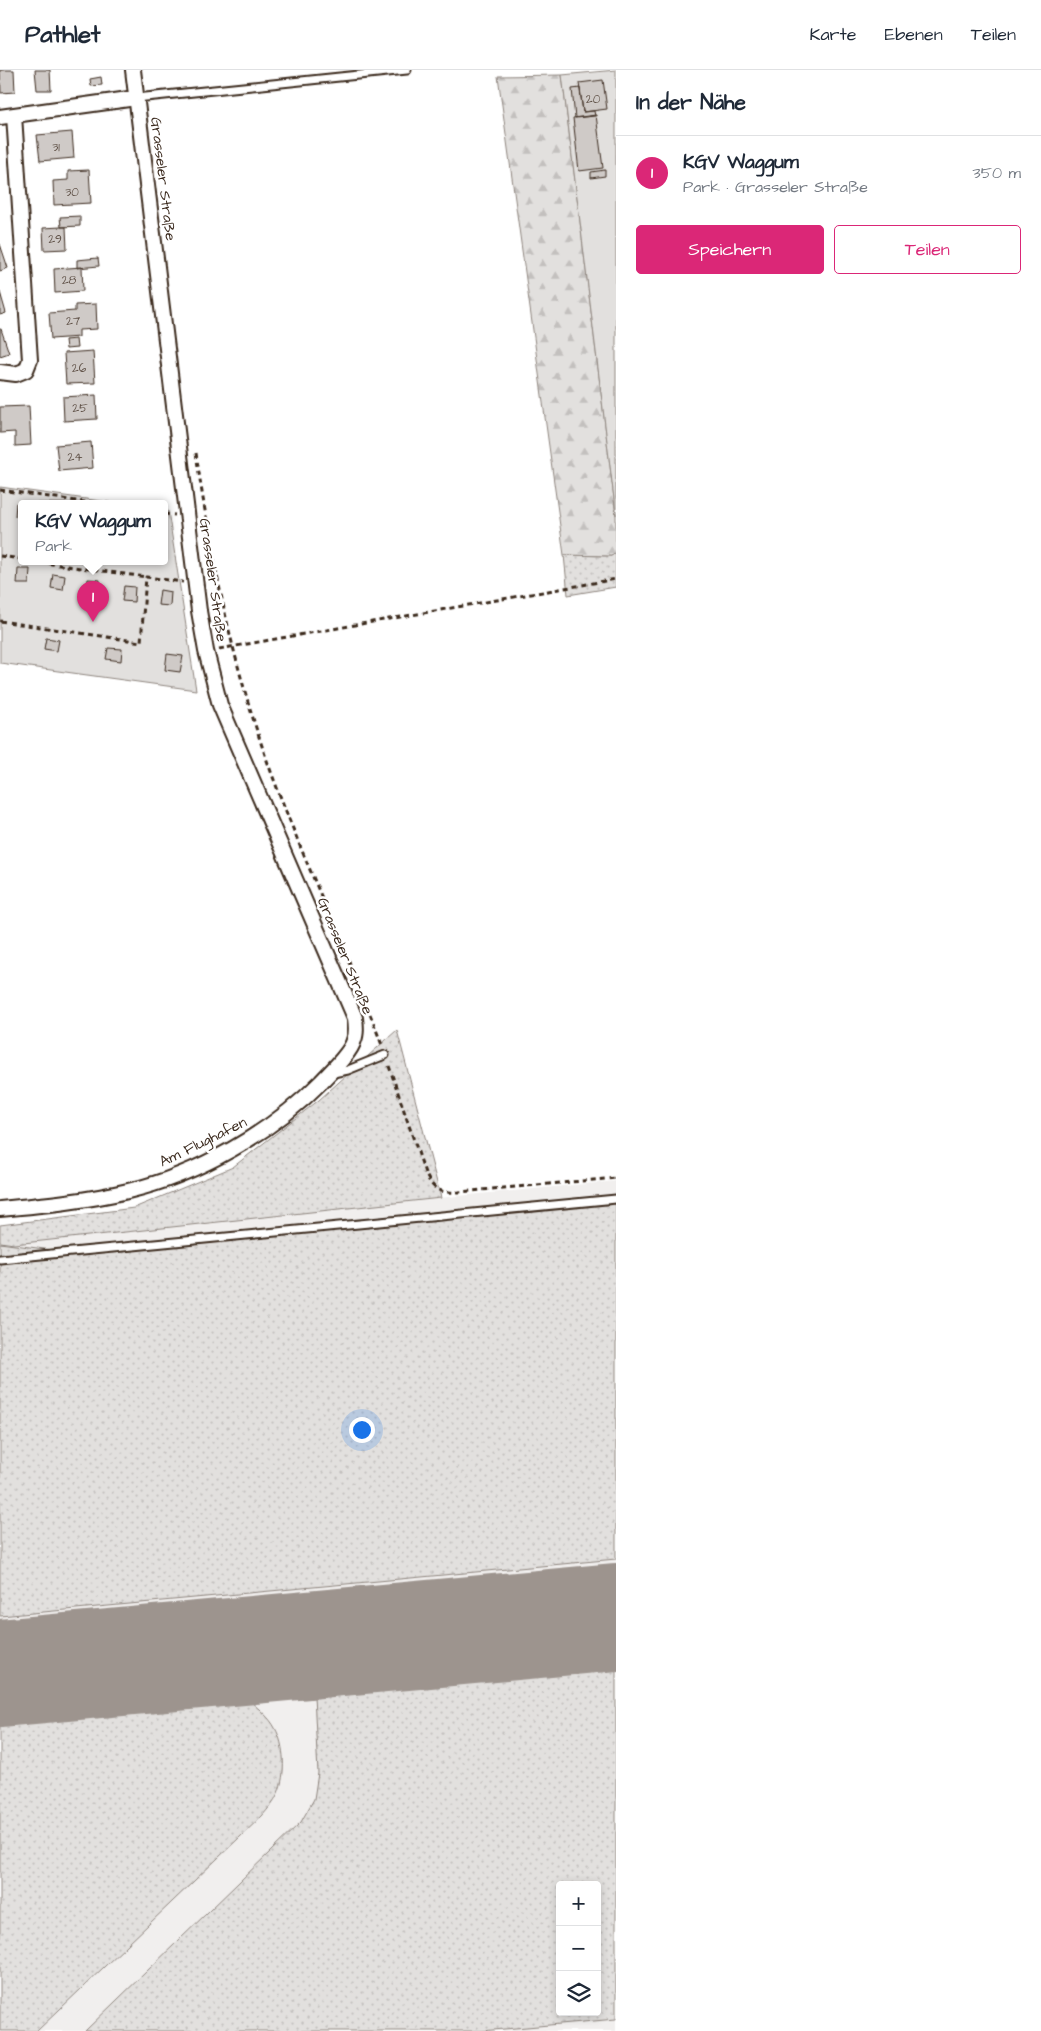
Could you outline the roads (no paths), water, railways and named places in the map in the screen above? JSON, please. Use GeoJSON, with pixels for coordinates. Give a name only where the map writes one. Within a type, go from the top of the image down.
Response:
{"type":"FeatureCollection","features":[{"type":"Feature","properties":{"kind":"street","name":"Grasseler Straße"},"geometry":{"type":"LineString","coordinates":[[133,70],[206,651],[220,704],[234,739],[355,1018],[355,1040]]}},
{"type":"Feature","properties":{"kind":"street"},"geometry":{"type":"LineString","coordinates":[[0,116],[136,98]]}},
{"type":"Feature","properties":{"kind":"street"},"geometry":{"type":"LineString","coordinates":[[0,372],[16,374],[26,370],[30,360],[14,115]]}},
{"type":"Feature","properties":{"kind":"street","name":"Am Flughafen"},"geometry":{"type":"LineString","coordinates":[[0,1209],[87,1200],[130,1190],[179,1174],[221,1154],[266,1128],[310,1093],[355,1040]]}},
{"type":"Feature","properties":{"kind":"lane","name":"Grasseler Straße"},"geometry":{"type":"LineString","coordinates":[[136,98],[407,70]]}},
{"type":"Feature","properties":{"kind":"lane"},"geometry":{"type":"LineString","coordinates":[[328,1074],[348,1070],[385,1055]]}},
{"type":"Feature","properties":{"kind":"lane"},"geometry":{"type":"LineString","coordinates":[[0,1259],[616,1199]]}},
{"type":"Feature","properties":{"kind":"place","name":"KGV Waggum"},"geometry":{"type":"Point","coordinates":[93,622]}}]}
